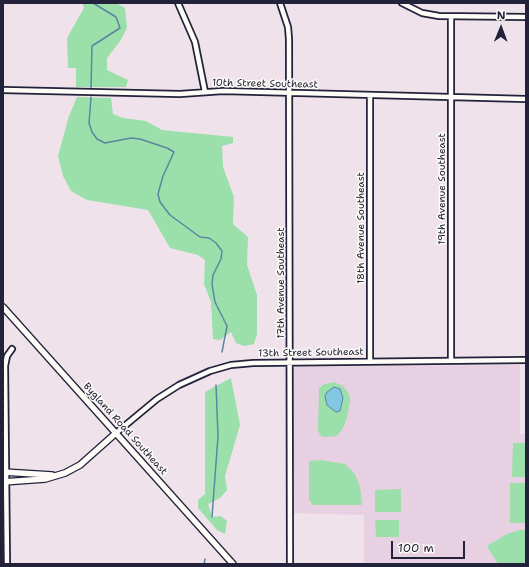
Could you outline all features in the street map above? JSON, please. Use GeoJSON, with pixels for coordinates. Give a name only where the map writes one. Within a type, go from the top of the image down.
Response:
{"type":"FeatureCollection","features":[{"type":"Feature","properties":{"kind":"street"},"geometry":{"type":"LineString","coordinates":[[178,3],[195,42],[206,92]]}},
{"type":"Feature","properties":{"kind":"street","name":"17th Avenue Southeast"},"geometry":{"type":"LineString","coordinates":[[280,3],[288,27],[290,564]]}},
{"type":"Feature","properties":{"kind":"street"},"geometry":{"type":"LineString","coordinates":[[402,3],[429,15],[451,17],[526,17]]}},
{"type":"Feature","properties":{"kind":"street","name":"19th Avenue Southeast"},"geometry":{"type":"LineString","coordinates":[[451,17],[451,361]]}},
{"type":"Feature","properties":{"kind":"street","name":"10th Street Southeast"},"geometry":{"type":"LineString","coordinates":[[3,90],[180,94],[206,92],[289,93],[526,99]]}},
{"type":"Feature","properties":{"kind":"street","name":"18th Avenue Southeast"},"geometry":{"type":"LineString","coordinates":[[370,95],[370,361]]}},
{"type":"Feature","properties":{"kind":"street","name":"Bygland Road Southeast"},"geometry":{"type":"LineString","coordinates":[[3,307],[233,564]]}},
{"type":"Feature","properties":{"kind":"street"},"geometry":{"type":"LineString","coordinates":[[7,564],[4,482],[4,366],[7,356],[12,349]]}},
{"type":"Feature","properties":{"kind":"street","name":"13th Street Southeast"},"geometry":{"type":"LineString","coordinates":[[116,433],[157,399],[179,385],[199,375],[216,369],[241,364],[290,362],[526,360]]}},
{"type":"Feature","properties":{"kind":"street"},"geometry":{"type":"LineString","coordinates":[[4,482],[45,480],[62,474],[80,465],[116,433]]}},
{"type":"Feature","properties":{"kind":"street"},"geometry":{"type":"LineString","coordinates":[[4,472],[33,475],[62,474]]}},
{"type":"Feature","properties":{"kind":"shaded area"},"geometry":{"type":"Polygon","coordinates":[[[520,365],[520,434],[526,434],[526,564],[364,564],[364,515],[292,513],[292,369],[296,367],[520,365]]]}},
{"type":"Feature","properties":{"kind":"green space"},"geometry":{"type":"Polygon","coordinates":[[[82,3],[116,3],[125,8],[127,28],[121,40],[107,58],[107,70],[128,80],[126,87],[76,87],[76,68],[68,68],[67,38],[84,8],[82,3]]]}},
{"type":"Feature","properties":{"kind":"green space"},"geometry":{"type":"Polygon","coordinates":[[[77,97],[111,98],[113,114],[123,118],[146,121],[162,130],[233,137],[233,143],[222,146],[223,167],[234,197],[233,224],[248,237],[247,265],[257,295],[257,334],[254,344],[244,346],[236,343],[231,332],[220,340],[213,339],[211,302],[204,284],[205,260],[198,255],[170,248],[148,210],[87,200],[71,191],[63,176],[58,156],[69,116],[77,97]]]}},
{"type":"Feature","properties":{"kind":"green space"},"geometry":{"type":"Polygon","coordinates":[[[231,378],[240,425],[225,476],[227,490],[220,498],[208,504],[212,517],[221,516],[227,521],[225,534],[217,530],[198,508],[198,500],[205,494],[205,392],[231,378]]]}},
{"type":"Feature","properties":{"kind":"green space"},"geometry":{"type":"Polygon","coordinates":[[[334,382],[343,386],[349,394],[350,401],[347,418],[343,428],[337,436],[325,437],[321,436],[318,431],[319,388],[325,384],[334,382]]]}},
{"type":"Feature","properties":{"kind":"green space"},"geometry":{"type":"Polygon","coordinates":[[[513,443],[526,443],[526,477],[512,477],[513,443]]]}},
{"type":"Feature","properties":{"kind":"green space"},"geometry":{"type":"Polygon","coordinates":[[[321,460],[345,464],[355,474],[360,487],[362,505],[313,505],[309,500],[309,461],[321,460]]]}},
{"type":"Feature","properties":{"kind":"green space"},"geometry":{"type":"Polygon","coordinates":[[[510,483],[526,483],[526,523],[510,523],[510,483]]]}},
{"type":"Feature","properties":{"kind":"green space"},"geometry":{"type":"Polygon","coordinates":[[[401,489],[401,512],[375,512],[375,490],[401,489]]]}},
{"type":"Feature","properties":{"kind":"green space"},"geometry":{"type":"Polygon","coordinates":[[[375,520],[399,520],[399,537],[376,537],[375,520]]]}},
{"type":"Feature","properties":{"kind":"green space"},"geometry":{"type":"Polygon","coordinates":[[[520,530],[526,530],[526,564],[498,564],[487,546],[507,534],[520,530]]]}},
{"type":"Feature","properties":{"kind":"water"},"geometry":{"type":"Polygon","coordinates":[[[334,387],[340,389],[343,398],[340,411],[336,412],[327,405],[325,396],[327,392],[334,387]]]}},
{"type":"Feature","properties":{"kind":"waterway"},"geometry":{"type":"LineString","coordinates":[[91,88],[92,46],[120,28],[116,17],[93,3]]}},
{"type":"Feature","properties":{"kind":"waterway"},"geometry":{"type":"LineString","coordinates":[[91,97],[89,123],[92,132],[97,139],[105,143],[131,138],[140,139],[167,148],[174,152],[163,176],[158,194],[160,202],[170,215],[200,237],[209,238],[216,243],[222,251],[221,259],[213,275],[212,284],[215,302],[227,326],[222,352]]}},
{"type":"Feature","properties":{"kind":"waterway"},"geometry":{"type":"LineString","coordinates":[[212,517],[218,436],[216,385]]}},
{"type":"Feature","properties":{"kind":"waterway"},"geometry":{"type":"LineString","coordinates":[[204,564],[205,559]]}}]}
